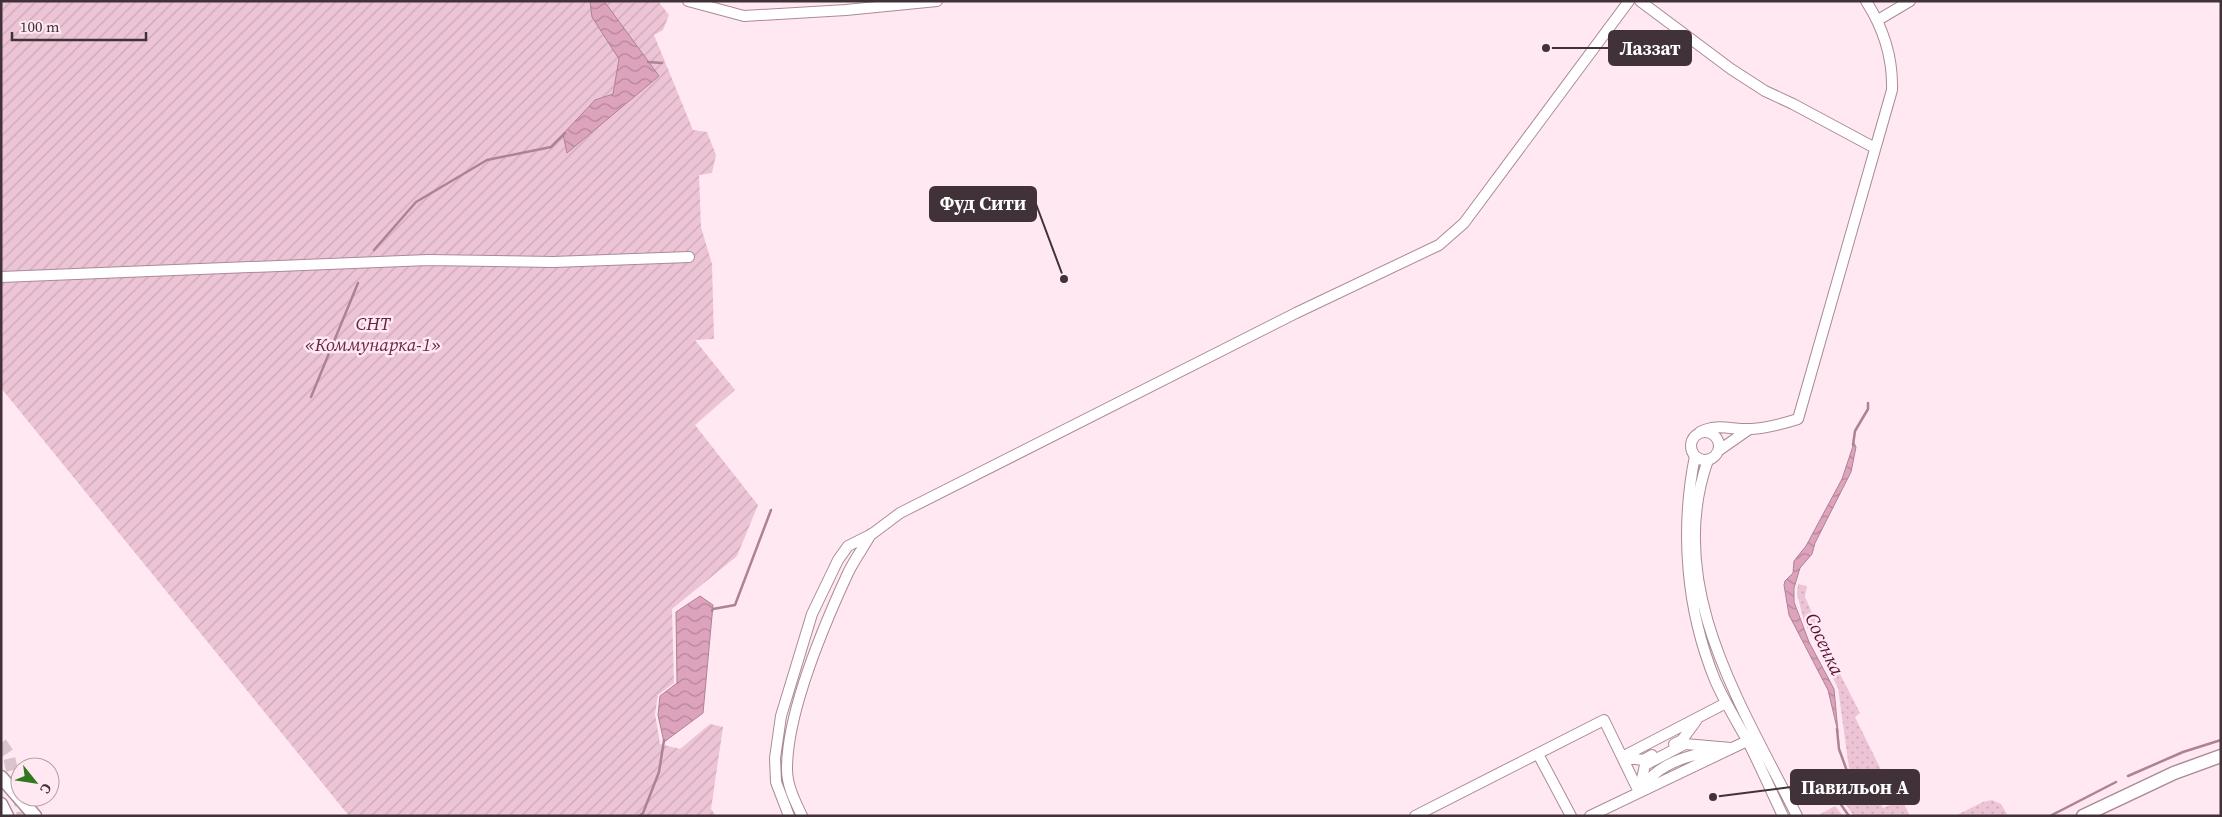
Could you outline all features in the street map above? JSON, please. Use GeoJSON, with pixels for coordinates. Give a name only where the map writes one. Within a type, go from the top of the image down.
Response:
{"type":"FeatureCollection","features":[{"type":"Feature","properties":{"kind":"main road"},"geometry":{"type":"LineString","coordinates":[[2083,816],[2166,777],[2221,756]]}},
{"type":"Feature","properties":{"kind":"main road"},"geometry":{"type":"LineString","coordinates":[[1,777],[35,816]]}},
{"type":"Feature","properties":{"kind":"main road"},"geometry":{"type":"LineString","coordinates":[[1,804],[7,816]]}},
{"type":"Feature","properties":{"kind":"street"},"geometry":{"type":"LineString","coordinates":[[688,1],[744,16],[846,10],[937,1]]}},
{"type":"Feature","properties":{"kind":"street"},"geometry":{"type":"LineString","coordinates":[[789,816],[776,782],[775,758],[781,716],[812,614],[838,560],[848,546],[872,534],[900,513],[1296,314],[1439,245],[1464,224],[1629,1]]}},
{"type":"Feature","properties":{"kind":"street"},"geometry":{"type":"LineString","coordinates":[[1640,1],[1731,69],[1765,91],[1875,148]]}},
{"type":"Feature","properties":{"kind":"street"},"geometry":{"type":"LineString","coordinates":[[1748,430],[1708,460],[1702,460],[1695,456],[1692,451],[1691,442],[1695,435],[1709,427],[1719,426],[1748,430],[1774,427],[1798,420],[1892,90],[1892,67],[1878,20],[1866,1]]}},
{"type":"Feature","properties":{"kind":"street"},"geometry":{"type":"LineString","coordinates":[[1878,20],[1910,1]]}},
{"type":"Feature","properties":{"kind":"street"},"geometry":{"type":"LineString","coordinates":[[1,277],[428,260],[553,262],[689,256]]}},
{"type":"Feature","properties":{"kind":"street"},"geometry":{"type":"LineString","coordinates":[[1700,432],[1708,431],[1715,435],[1719,443],[1718,451]]}},
{"type":"Feature","properties":{"kind":"street"},"geometry":{"type":"LineString","coordinates":[[1695,456],[1690,481],[1686,532],[1691,589],[1701,638],[1715,679],[1726,703],[1747,741],[1783,816]]}},
{"type":"Feature","properties":{"kind":"street"},"geometry":{"type":"LineString","coordinates":[[1708,460],[1699,483],[1694,532],[1699,587],[1710,635],[1726,675],[1797,816]]}},
{"type":"Feature","properties":{"kind":"street"},"geometry":{"type":"LineString","coordinates":[[802,816],[791,794],[787,770],[794,721],[810,664],[848,572],[872,534]]}},
{"type":"Feature","properties":{"kind":"street"},"geometry":{"type":"LineString","coordinates":[[1622,757],[1635,744],[1674,724],[1698,718],[1726,703]]}},
{"type":"Feature","properties":{"kind":"street"},"geometry":{"type":"LineString","coordinates":[[1622,757],[1643,760],[1682,740],[1698,718]]}},
{"type":"Feature","properties":{"kind":"street"},"geometry":{"type":"LineString","coordinates":[[1416,816],[1604,720],[1639,792]]}},
{"type":"Feature","properties":{"kind":"street"},"geometry":{"type":"LineString","coordinates":[[1590,816],[1747,741]]}},
{"type":"Feature","properties":{"kind":"street"},"geometry":{"type":"LineString","coordinates":[[1639,792],[1648,770],[1687,749],[1732,748]]}},
{"type":"Feature","properties":{"kind":"street"},"geometry":{"type":"LineString","coordinates":[[1538,754],[1571,816]]}},
{"type":"Feature","properties":{"kind":"green space","name":"СНТ «Коммунарка-1»"},"geometry":{"type":"Polygon","coordinates":[[[1,1],[658,1],[669,15],[663,30],[654,35],[693,130],[707,132],[716,155],[712,173],[699,175],[701,227],[712,264],[714,339],[695,340],[735,390],[695,425],[758,505],[737,556],[672,609],[674,683],[658,695],[655,714],[660,744],[680,749],[710,724],[723,727],[711,809],[716,816],[349,816],[1,388],[1,1]]]}},
{"type":"Feature","properties":{"kind":"green space"},"geometry":{"type":"Polygon","coordinates":[[[1798,584],[1807,586],[1805,597],[1860,713],[1855,717],[1882,772],[1873,789],[1883,808],[1902,800],[1910,816],[1854,816],[1839,795],[1849,768],[1838,688],[1804,621],[1797,594],[1798,584]]]}},
{"type":"Feature","properties":{"kind":"green space"},"geometry":{"type":"Polygon","coordinates":[[[1992,800],[2001,804],[2008,816],[1955,816],[1983,802],[1992,800]]]}},
{"type":"Feature","properties":{"kind":"green space"},"geometry":{"type":"Polygon","coordinates":[[[1835,806],[1843,816],[1817,816],[1835,806]]]}},
{"type":"Feature","properties":{"kind":"water"},"geometry":{"type":"Polygon","coordinates":[[[590,1],[604,1],[659,76],[567,153],[563,134],[595,100],[613,94],[619,59],[592,17],[590,1]]]}},
{"type":"Feature","properties":{"kind":"water"},"geometry":{"type":"Polygon","coordinates":[[[1854,443],[1856,447],[1851,472],[1815,543],[1812,554],[1800,568],[1794,588],[1794,602],[1809,642],[1834,689],[1838,732],[1828,690],[1789,615],[1784,585],[1785,581],[1793,573],[1794,561],[1806,546],[1842,479],[1854,443]]]}},
{"type":"Feature","properties":{"kind":"water"},"geometry":{"type":"Polygon","coordinates":[[[700,596],[713,605],[703,713],[664,742],[658,715],[660,696],[677,683],[676,612],[700,596]]]}},
{"type":"Feature","properties":{"kind":"waterway"},"geometry":{"type":"LineString","coordinates":[[648,62],[662,63]]}},
{"type":"Feature","properties":{"kind":"waterway"},"geometry":{"type":"LineString","coordinates":[[374,250],[416,202],[487,160],[551,147],[565,133]]}},
{"type":"Feature","properties":{"kind":"waterway"},"geometry":{"type":"LineString","coordinates":[[311,397],[358,283]]}},
{"type":"Feature","properties":{"kind":"waterway","name":"Сосенка"},"geometry":{"type":"LineString","coordinates":[[1853,445],[1855,431],[1868,409],[1868,403]]}},
{"type":"Feature","properties":{"kind":"waterway"},"geometry":{"type":"LineString","coordinates":[[712,611],[713,609],[735,605],[771,510]]}},
{"type":"Feature","properties":{"kind":"waterway","name":"Сосенка"},"geometry":{"type":"LineString","coordinates":[[1837,729],[1839,749],[1847,771],[1837,785],[1837,799],[1849,816]]}},
{"type":"Feature","properties":{"kind":"waterway"},"geometry":{"type":"LineString","coordinates":[[639,816],[643,813],[659,772],[664,740]]}},
{"type":"Feature","properties":{"kind":"waterway"},"geometry":{"type":"LineString","coordinates":[[2128,776],[2183,752],[2221,740]]}},
{"type":"Feature","properties":{"kind":"waterway"},"geometry":{"type":"LineString","coordinates":[[2050,816],[2116,782]]}},
{"type":"Feature","properties":{"kind":"tunnel"},"geometry":{"type":"LineString","coordinates":[[1,743],[8,753],[23,816]]}},
{"type":"Feature","properties":{"kind":"place","name":"Лаззат"},"geometry":{"type":"Point","coordinates":[1546,48]}},
{"type":"Feature","properties":{"kind":"place","name":"Фуд Сити"},"geometry":{"type":"Point","coordinates":[1064,279]}},
{"type":"Feature","properties":{"kind":"place","name":"Павильон А"},"geometry":{"type":"Point","coordinates":[1713,797]}}]}
